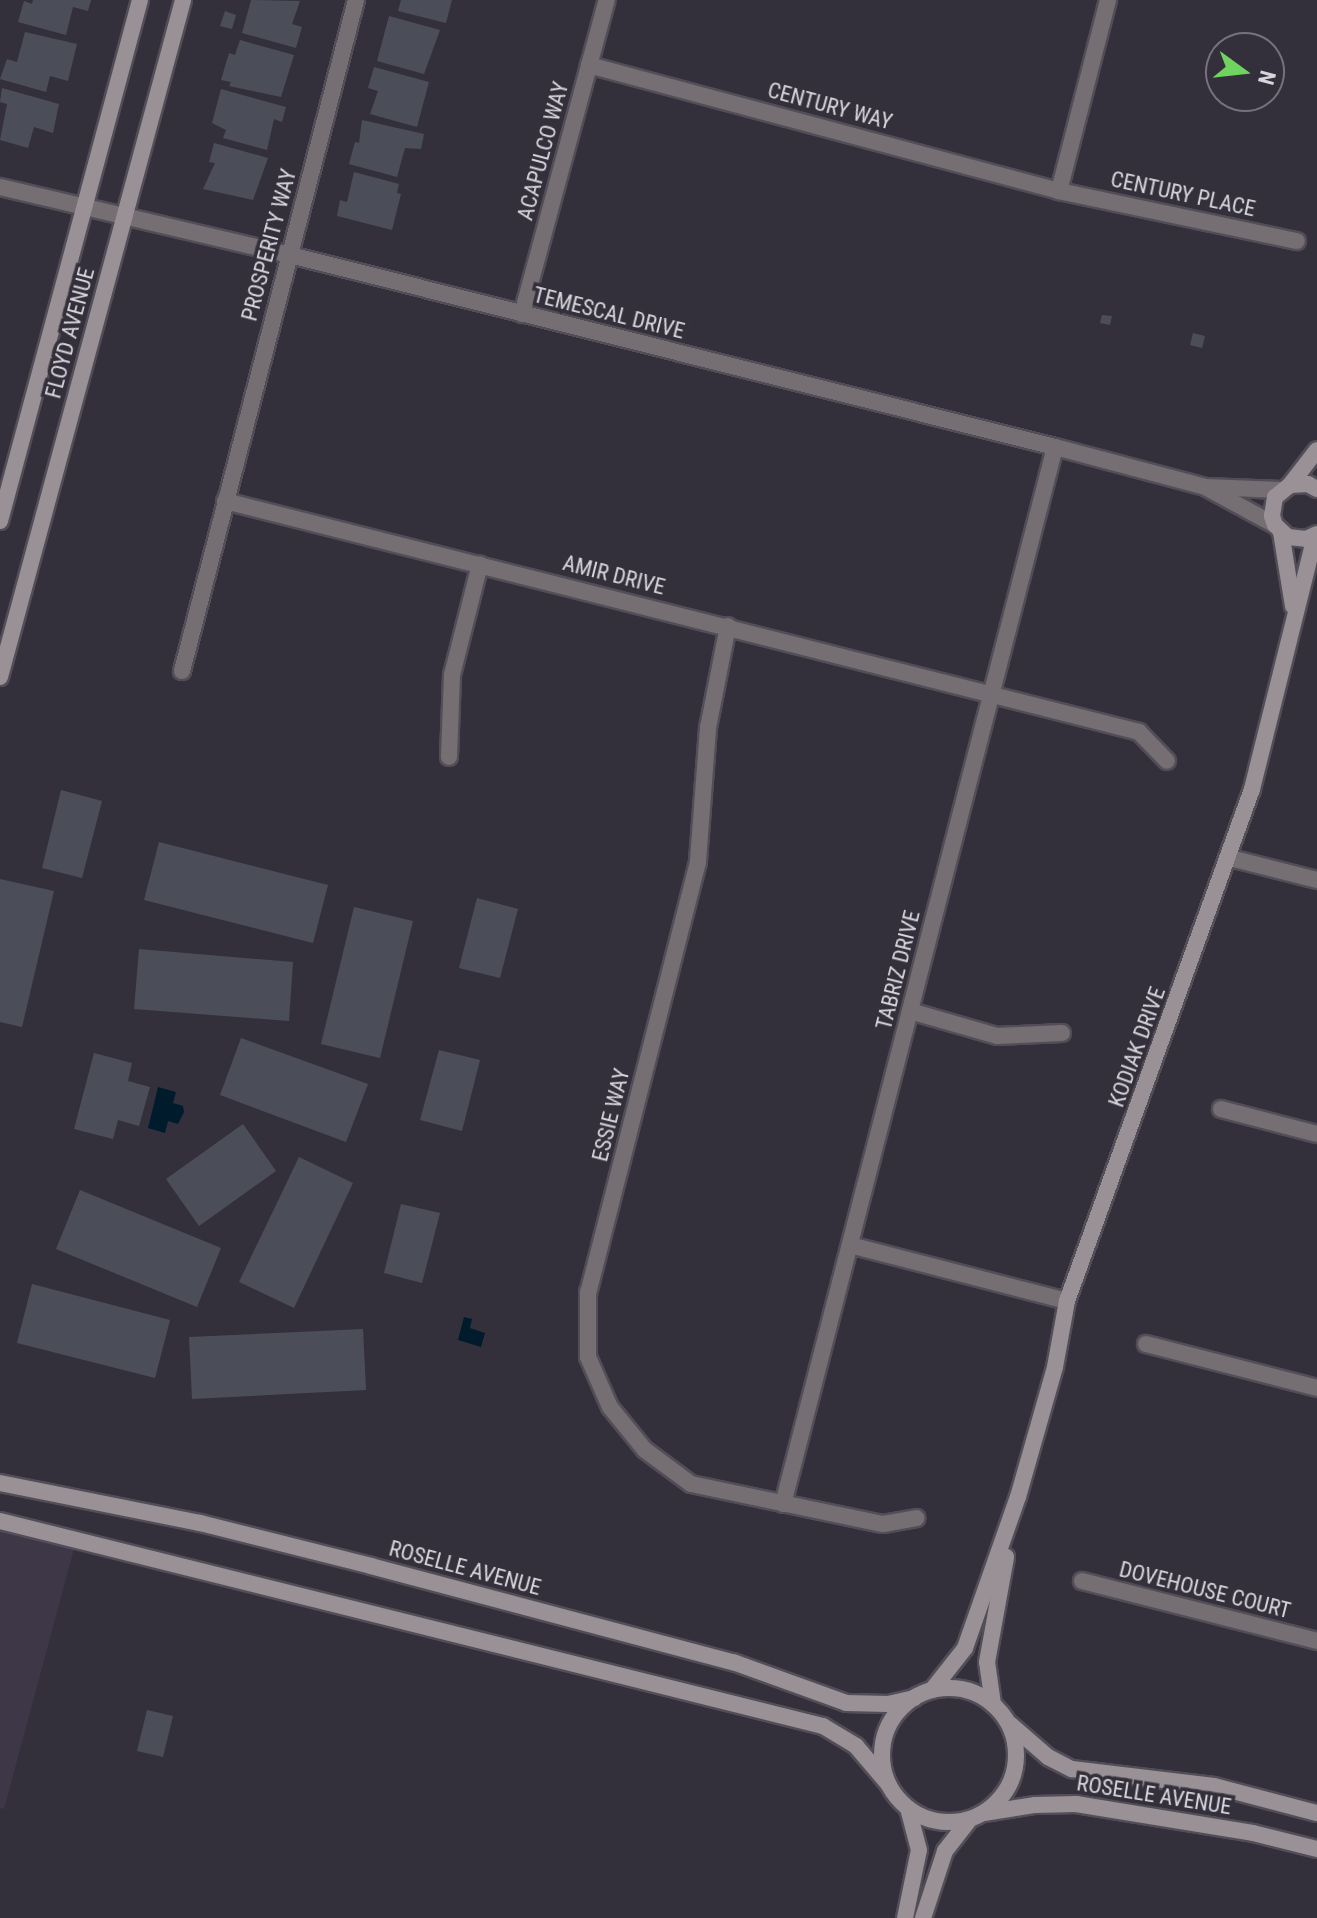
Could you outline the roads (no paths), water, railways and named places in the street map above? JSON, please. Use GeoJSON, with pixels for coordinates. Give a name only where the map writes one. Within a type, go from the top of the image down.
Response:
{"type":"FeatureCollection","features":[{"type":"Feature","properties":{"kind":"street","name":"FLOYD AVENUE"},"geometry":{"type":"LineString","coordinates":[[0,521],[140,0]]}},
{"type":"Feature","properties":{"kind":"street","name":"FLOYD AVENUE"},"geometry":{"type":"LineString","coordinates":[[0,677],[183,0]]}},
{"type":"Feature","properties":{"kind":"street","name":"PROSPERITY WAY"},"geometry":{"type":"LineString","coordinates":[[182,671],[356,0]]}},
{"type":"Feature","properties":{"kind":"street","name":"ACAPULCO WAY"},"geometry":{"type":"LineString","coordinates":[[522,314],[607,0]]}},
{"type":"Feature","properties":{"kind":"street"},"geometry":{"type":"LineString","coordinates":[[1059,191],[1108,0]]}},
{"type":"Feature","properties":{"kind":"street","name":"CENTURY WAY"},"geometry":{"type":"LineString","coordinates":[[589,65],[1059,191]]}},
{"type":"Feature","properties":{"kind":"street","name":"TEMESCAL DRIVE"},"geometry":{"type":"LineString","coordinates":[[0,187],[290,255],[1205,487],[1286,488]]}},
{"type":"Feature","properties":{"kind":"street","name":"CENTURY PLACE"},"geometry":{"type":"LineString","coordinates":[[1059,191],[1297,241]]}},
{"type":"Feature","properties":{"kind":"street","name":"TABRIZ DRIVE"},"geometry":{"type":"LineString","coordinates":[[783,1504],[1055,447]]}},
{"type":"Feature","properties":{"kind":"street"},"geometry":{"type":"LineString","coordinates":[[1286,488],[1317,450]]}},
{"type":"Feature","properties":{"kind":"street"},"geometry":{"type":"LineString","coordinates":[[1286,488],[1308,484],[1317,489]]}},
{"type":"Feature","properties":{"kind":"street","name":"TEMESCAL DRIVE"},"geometry":{"type":"LineString","coordinates":[[1205,487],[1278,529]]}},
{"type":"Feature","properties":{"kind":"street","name":"KODIAK DRIVE"},"geometry":{"type":"LineString","coordinates":[[1286,488],[1272,506],[1294,612]]}},
{"type":"Feature","properties":{"kind":"street","name":"AMIR DRIVE"},"geometry":{"type":"LineString","coordinates":[[225,501],[992,692],[1139,732],[1167,761]]}},
{"type":"Feature","properties":{"kind":"street"},"geometry":{"type":"LineString","coordinates":[[1278,529],[1297,540],[1316,535]]}},
{"type":"Feature","properties":{"kind":"street","name":"KODIAK DRIVE"},"geometry":{"type":"LineString","coordinates":[[932,1690],[965,1648],[1018,1497],[1055,1367],[1067,1301],[1230,858],[1252,789],[1294,612],[1316,535]]}},
{"type":"Feature","properties":{"kind":"street"},"geometry":{"type":"LineString","coordinates":[[449,757],[452,675],[480,564]]}},
{"type":"Feature","properties":{"kind":"street","name":"ESSIE WAY"},"geometry":{"type":"LineString","coordinates":[[728,626],[708,728],[698,862],[588,1292],[588,1357],[610,1407],[645,1450],[691,1484],[883,1524],[916,1518]]}},
{"type":"Feature","properties":{"kind":"street"},"geometry":{"type":"LineString","coordinates":[[1230,858],[1317,880]]}},
{"type":"Feature","properties":{"kind":"street"},"geometry":{"type":"LineString","coordinates":[[910,1011],[997,1036],[1062,1033]]}},
{"type":"Feature","properties":{"kind":"street"},"geometry":{"type":"LineString","coordinates":[[1221,1109],[1317,1134]]}},
{"type":"Feature","properties":{"kind":"street"},"geometry":{"type":"LineString","coordinates":[[850,1245],[1067,1301]]}},
{"type":"Feature","properties":{"kind":"street"},"geometry":{"type":"LineString","coordinates":[[1146,1344],[1317,1388]]}},
{"type":"Feature","properties":{"kind":"street","name":"ROSELLE AVENUE"},"geometry":{"type":"LineString","coordinates":[[0,1483],[200,1523],[371,1566],[733,1662],[846,1703],[888,1704],[914,1698]]}},
{"type":"Feature","properties":{"kind":"street","name":"KODIAK DRIVE"},"geometry":{"type":"LineString","coordinates":[[993,1704],[987,1662],[1018,1497]]}},
{"type":"Feature","properties":{"kind":"street"},"geometry":{"type":"LineString","coordinates":[[0,1521],[823,1726],[856,1746],[908,1808],[935,1821],[976,1816]]}},
{"type":"Feature","properties":{"kind":"street","name":"DOVEHOUSE COURT"},"geometry":{"type":"LineString","coordinates":[[1082,1581],[1317,1641]]}},
{"type":"Feature","properties":{"kind":"street"},"geometry":{"type":"LineString","coordinates":[[889,1785],[883,1764],[885,1736],[896,1714],[914,1698],[932,1690],[968,1691],[993,1704],[1007,1720],[1015,1744],[1015,1768],[1006,1791],[976,1816],[945,1851],[923,1918]]}},
{"type":"Feature","properties":{"kind":"street","name":"ROSELLE AVENUE"},"geometry":{"type":"LineString","coordinates":[[1007,1720],[1048,1757],[1072,1769],[1214,1786],[1317,1813]]}},
{"type":"Feature","properties":{"kind":"street","name":"ROSELLE AVENUE"},"geometry":{"type":"LineString","coordinates":[[976,1816],[1035,1805],[1076,1804],[1253,1833],[1317,1849]]}},
{"type":"Feature","properties":{"kind":"street"},"geometry":{"type":"LineString","coordinates":[[905,1918],[919,1850],[908,1808]]}},
{"type":"Feature","properties":{"kind":"water"},"geometry":{"type":"Polygon","coordinates":[[[158,1087],[176,1092],[173,1103],[183,1106],[184,1112],[178,1124],[168,1121],[165,1133],[148,1128],[158,1087]]]}},
{"type":"Feature","properties":{"kind":"water"},"geometry":{"type":"Polygon","coordinates":[[[464,1317],[472,1319],[470,1328],[485,1333],[481,1347],[458,1340],[464,1317]]]}}]}
